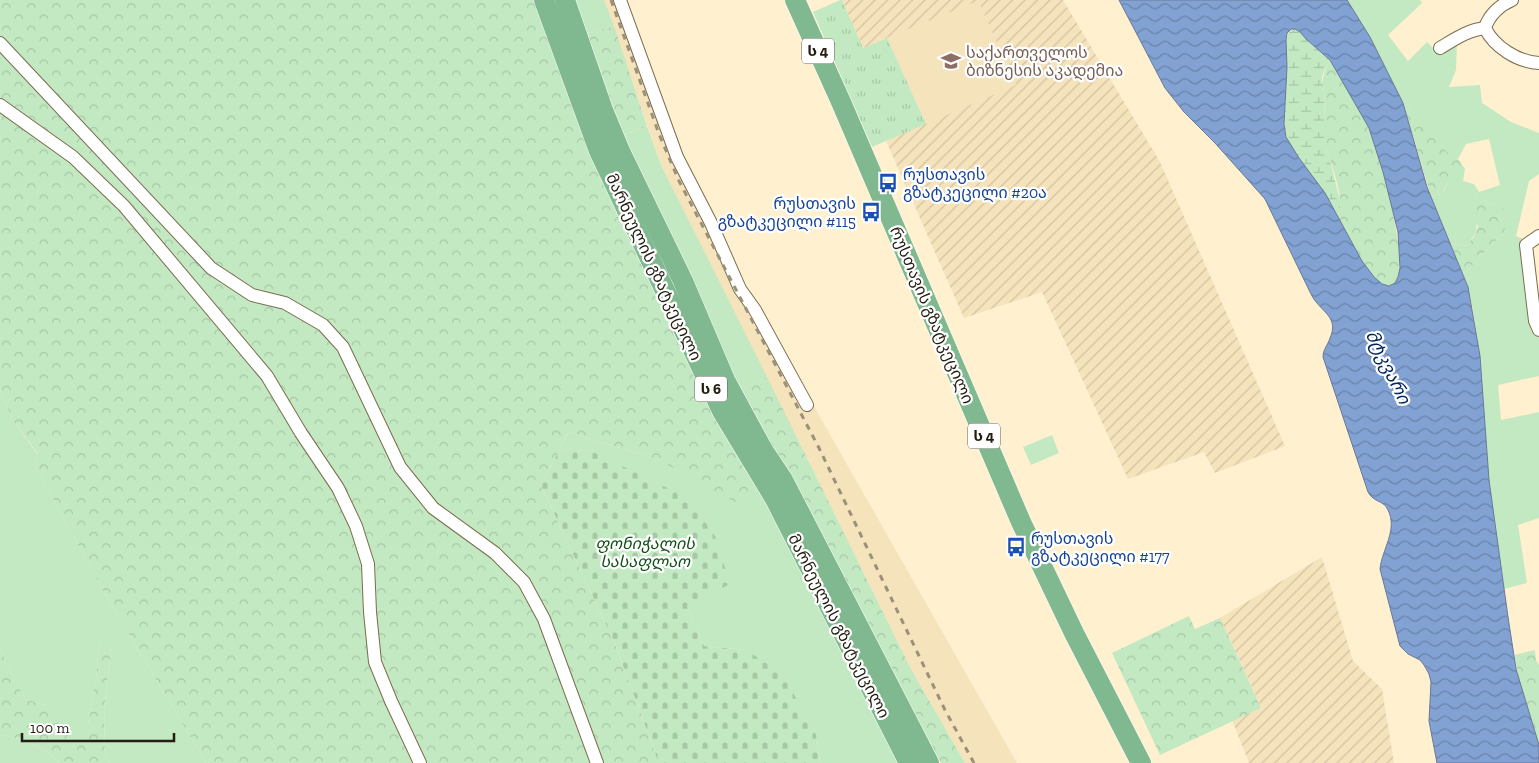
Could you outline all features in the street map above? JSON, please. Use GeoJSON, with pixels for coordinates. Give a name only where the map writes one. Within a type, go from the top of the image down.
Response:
{"type":"FeatureCollection","features":[{"type":"Feature","properties":{"kind":"highway","name":"მარნეულის გზატკეცილი"},"geometry":{"type":"LineString","coordinates":[[544,0],[599,151],[722,412],[775,499],[909,763]]}},
{"type":"Feature","properties":{"kind":"highway","name":"მარნეულის გზატკეცილი"},"geometry":{"type":"LineString","coordinates":[[565,0],[603,110],[620,151],[683,281],[725,380],[759,442],[783,480],[928,763]]}},
{"type":"Feature","properties":{"kind":"highway","name":"რუსთავის გზატკეცილი"},"geometry":{"type":"LineString","coordinates":[[800,1],[841,102],[1021,522],[1070,626],[1141,763]]}},
{"type":"Feature","properties":{"kind":"street"},"geometry":{"type":"LineString","coordinates":[[620,0],[677,157],[711,223],[740,289],[755,310],[807,405]]}},
{"type":"Feature","properties":{"kind":"street"},"geometry":{"type":"LineString","coordinates":[[1512,0],[1494,12],[1485,28],[1489,36],[1519,59],[1539,63]]}},
{"type":"Feature","properties":{"kind":"street"},"geometry":{"type":"LineString","coordinates":[[1440,48],[1462,34],[1475,29],[1485,28]]}},
{"type":"Feature","properties":{"kind":"street"},"geometry":{"type":"LineString","coordinates":[[0,43],[211,268],[252,295],[285,303],[323,325],[343,348],[400,467],[433,508],[495,553],[524,582],[544,619],[597,763]]}},
{"type":"Feature","properties":{"kind":"street"},"geometry":{"type":"LineString","coordinates":[[0,105],[73,157],[124,206],[267,376],[301,433],[338,488],[356,526],[368,564],[374,662],[420,763]]}},
{"type":"Feature","properties":{"kind":"street"},"geometry":{"type":"LineString","coordinates":[[1539,236],[1526,246],[1535,321],[1539,330]]}},
{"type":"Feature","properties":{"kind":"shaded area"},"geometry":{"type":"Polygon","coordinates":[[[604,0],[627,0],[680,158],[754,301],[1017,763],[965,763],[911,669],[661,165],[604,0]]]}},
{"type":"Feature","properties":{"kind":"shaded area"},"geometry":{"type":"Polygon","coordinates":[[[842,0],[1063,0],[1160,162],[1285,446],[1215,473],[1204,452],[1128,479],[1042,292],[964,318],[886,141],[1015,85],[978,1],[863,48],[842,0]]]}},
{"type":"Feature","properties":{"kind":"shaded area","name":"საქართველოს ბიზნესის აკადემია"},"geometry":{"type":"Polygon","coordinates":[[[978,1],[1016,85],[926,124],[887,38],[978,1]]]}},
{"type":"Feature","properties":{"kind":"shaded area"},"geometry":{"type":"Polygon","coordinates":[[[1322,557],[1353,661],[1382,689],[1394,763],[1249,763],[1232,720],[1261,707],[1220,618],[1322,557]]]}},
{"type":"Feature","properties":{"kind":"green space"},"geometry":{"type":"Polygon","coordinates":[[[0,0],[535,0],[766,492],[737,503],[658,460],[569,432],[541,485],[615,644],[658,763],[206,763],[107,598],[35,466],[38,454],[12,419],[0,389],[0,0]]]}},
{"type":"Feature","properties":{"kind":"green space"},"geometry":{"type":"Polygon","coordinates":[[[574,0],[604,0],[614,26],[587,33],[574,0]]]}},
{"type":"Feature","properties":{"kind":"green space"},"geometry":{"type":"Polygon","coordinates":[[[842,0],[863,48],[887,38],[926,124],[872,147],[813,12],[842,0]]]}},
{"type":"Feature","properties":{"kind":"green space"},"geometry":{"type":"Polygon","coordinates":[[[1347,0],[1420,0],[1422,3],[1388,35],[1408,61],[1427,42],[1436,51],[1457,42],[1456,70],[1449,87],[1480,85],[1482,103],[1511,122],[1539,133],[1539,174],[1529,181],[1516,236],[1523,239],[1539,335],[1539,376],[1498,385],[1501,420],[1539,412],[1539,518],[1518,525],[1527,583],[1504,589],[1489,480],[1480,356],[1473,310],[1468,287],[1463,275],[1504,232],[1500,207],[1487,203],[1479,193],[1476,198],[1469,200],[1476,219],[1475,234],[1466,246],[1451,244],[1431,196],[1442,194],[1448,183],[1456,179],[1474,184],[1479,192],[1500,185],[1489,139],[1466,144],[1458,159],[1447,153],[1436,137],[1420,124],[1412,110],[1403,103],[1370,37],[1347,0]]]}},
{"type":"Feature","properties":{"kind":"green space"},"geometry":{"type":"Polygon","coordinates":[[[614,26],[647,126],[623,135],[587,33],[614,26]]]}},
{"type":"Feature","properties":{"kind":"green space"},"geometry":{"type":"Polygon","coordinates":[[[1291,29],[1300,32],[1330,60],[1322,77],[1325,101],[1324,130],[1340,200],[1340,222],[1328,199],[1292,148],[1286,134],[1284,111],[1287,70],[1286,43],[1291,29]]]}},
{"type":"Feature","properties":{"kind":"green space"},"geometry":{"type":"Polygon","coordinates":[[[1330,60],[1366,122],[1387,187],[1398,242],[1400,264],[1396,280],[1387,286],[1381,284],[1368,269],[1354,248],[1340,220],[1337,181],[1324,132],[1325,104],[1323,80],[1330,60]]]}},
{"type":"Feature","properties":{"kind":"green space"},"geometry":{"type":"Polygon","coordinates":[[[1403,103],[1412,110],[1422,126],[1430,128],[1434,132],[1445,150],[1458,159],[1465,169],[1463,181],[1455,180],[1450,182],[1442,194],[1431,196],[1403,103]]]}},
{"type":"Feature","properties":{"kind":"green space"},"geometry":{"type":"Polygon","coordinates":[[[647,126],[661,165],[767,377],[740,391],[623,135],[647,126]]]}},
{"type":"Feature","properties":{"kind":"green space"},"geometry":{"type":"Polygon","coordinates":[[[1479,192],[1487,203],[1500,207],[1509,213],[1504,232],[1463,275],[1451,244],[1466,246],[1474,237],[1478,226],[1464,205],[1469,200],[1476,198],[1479,192]]]}},
{"type":"Feature","properties":{"kind":"green space"},"geometry":{"type":"Polygon","coordinates":[[[767,377],[911,669],[965,763],[941,763],[854,604],[807,505],[740,391],[767,377]]]}},
{"type":"Feature","properties":{"kind":"green space"},"geometry":{"type":"Polygon","coordinates":[[[0,389],[12,419],[38,455],[35,466],[107,598],[206,763],[110,763],[105,755],[104,709],[111,650],[100,637],[96,677],[88,724],[74,747],[51,707],[25,699],[10,672],[0,647],[0,389]]]}},
{"type":"Feature","properties":{"kind":"green space"},"geometry":{"type":"Polygon","coordinates":[[[569,432],[658,460],[737,502],[766,492],[901,763],[820,763],[816,735],[746,650],[704,646],[687,606],[591,451],[560,449],[569,432]]]}},
{"type":"Feature","properties":{"kind":"green space"},"geometry":{"type":"Polygon","coordinates":[[[1052,435],[1059,453],[1031,465],[1023,447],[1052,435]]]}},
{"type":"Feature","properties":{"kind":"green space","name":"ფონიჭალის სასაფლაო"},"geometry":{"type":"Polygon","coordinates":[[[560,449],[591,451],[688,498],[715,536],[730,584],[687,606],[704,646],[746,650],[783,674],[816,735],[820,763],[658,763],[615,644],[541,485],[560,449]]]}},
{"type":"Feature","properties":{"kind":"green space"},"geometry":{"type":"Polygon","coordinates":[[[1189,616],[1195,629],[1220,618],[1261,708],[1160,755],[1112,653],[1189,616]]]}},
{"type":"Feature","properties":{"kind":"green space"},"geometry":{"type":"Polygon","coordinates":[[[100,636],[111,650],[104,709],[105,755],[110,763],[59,763],[46,750],[16,738],[0,735],[0,647],[10,672],[25,699],[51,707],[74,746],[88,724],[96,677],[100,636]]]}},
{"type":"Feature","properties":{"kind":"green space"},"geometry":{"type":"Polygon","coordinates":[[[1535,650],[1536,660],[1539,665],[1539,745],[1518,676],[1514,655],[1535,650]]]}},
{"type":"Feature","properties":{"kind":"green space"},"geometry":{"type":"Polygon","coordinates":[[[0,735],[16,738],[46,750],[59,763],[0,763],[0,735]]]}},
{"type":"Feature","properties":{"kind":"water","name":"მტკვარი"},"geometry":{"type":"Polygon","coordinates":[[[1119,0],[1347,0],[1370,37],[1403,103],[1427,187],[1468,287],[1480,356],[1489,480],[1508,617],[1516,669],[1539,745],[1539,763],[1437,763],[1429,721],[1431,682],[1429,674],[1420,660],[1408,654],[1400,646],[1380,569],[1390,532],[1391,517],[1386,507],[1370,496],[1368,492],[1323,357],[1332,332],[1332,322],[1312,296],[1265,199],[1215,143],[1184,112],[1165,88],[1119,0]],[[1291,29],[1287,33],[1286,40],[1287,67],[1284,124],[1286,137],[1325,193],[1362,261],[1374,277],[1382,284],[1389,286],[1395,283],[1400,268],[1398,232],[1383,172],[1369,128],[1330,60],[1295,29],[1291,29]]]}},
{"type":"Feature","properties":{"kind":"railway"},"geometry":{"type":"LineString","coordinates":[[611,0],[659,134],[679,181],[819,448],[945,710],[974,763]]}},
{"type":"Feature","properties":{"kind":"place","name":"საქართველოს ბიზნესის აკადემია"},"geometry":{"type":"Point","coordinates":[951,61]}},
{"type":"Feature","properties":{"kind":"place","name":"რუსთავის გზატკეცილი #20ა"},"geometry":{"type":"Point","coordinates":[888,183]}},
{"type":"Feature","properties":{"kind":"place","name":"რუსთავის გზატკეცილი #115"},"geometry":{"type":"Point","coordinates":[871,212]}},
{"type":"Feature","properties":{"kind":"place","name":"რუსთავის გზატკეცილი #177"},"geometry":{"type":"Point","coordinates":[1016,547]}}]}
